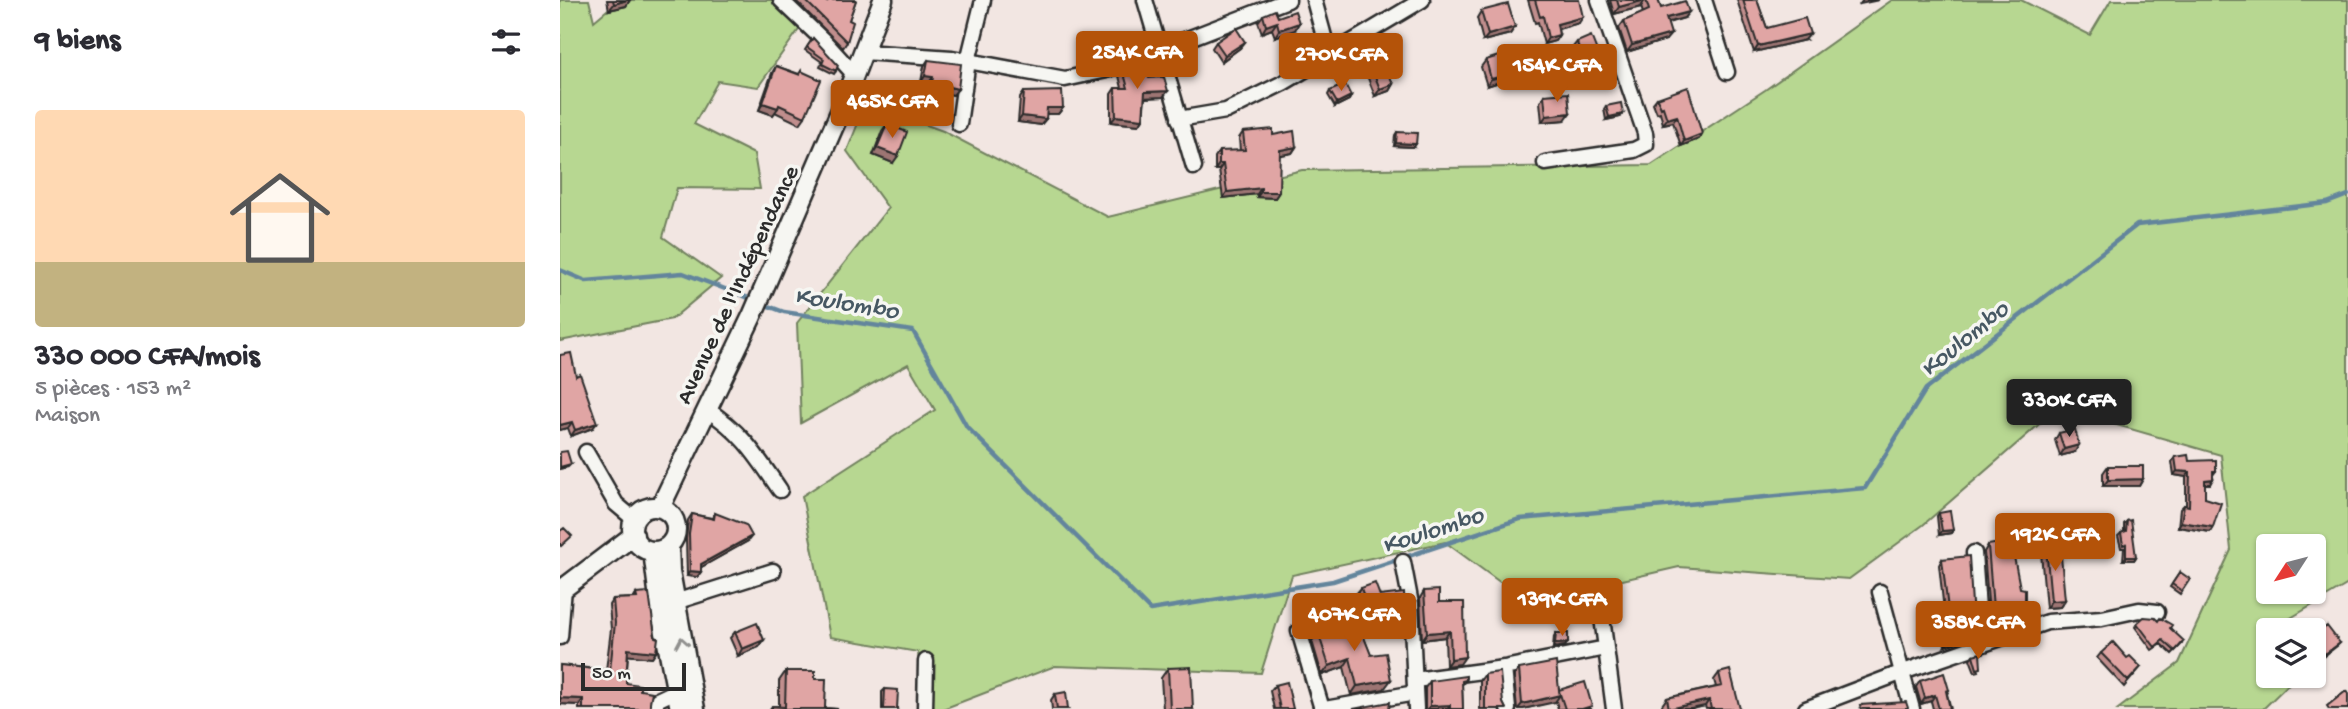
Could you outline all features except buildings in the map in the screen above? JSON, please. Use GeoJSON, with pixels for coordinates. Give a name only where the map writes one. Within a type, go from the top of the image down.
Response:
{"type":"FeatureCollection","features":[{"type":"Feature","properties":{"kind":"street"},"geometry":{"type":"LineString","coordinates":[[781,0],[854,74]]}},
{"type":"Feature","properties":{"kind":"street","name":"Avenue de l'Indépendance"},"geometry":{"type":"LineString","coordinates":[[660,508],[752,316],[883,0]]}},
{"type":"Feature","properties":{"kind":"street"},"geometry":{"type":"LineString","coordinates":[[959,124],[968,61],[983,0]]}},
{"type":"Feature","properties":{"kind":"street"},"geometry":{"type":"LineString","coordinates":[[1145,0],[1194,167]]}},
{"type":"Feature","properties":{"kind":"street"},"geometry":{"type":"LineString","coordinates":[[863,52],[952,58],[1066,79],[1107,70],[1288,0]]}},
{"type":"Feature","properties":{"kind":"street"},"geometry":{"type":"LineString","coordinates":[[1314,0],[1329,55]]}},
{"type":"Feature","properties":{"kind":"street"},"geometry":{"type":"LineString","coordinates":[[1179,120],[1226,111],[1283,83],[1422,0]]}},
{"type":"Feature","properties":{"kind":"street"},"geometry":{"type":"LineString","coordinates":[[1545,163],[1634,150],[1646,144],[1645,133],[1599,0]]}},
{"type":"Feature","properties":{"kind":"street"},"geometry":{"type":"LineString","coordinates":[[1704,0],[1727,72]]}},
{"type":"Feature","properties":{"kind":"street"},"geometry":{"type":"LineString","coordinates":[[706,409],[727,422],[745,440],[780,490]]}},
{"type":"Feature","properties":{"kind":"street"},"geometry":{"type":"LineString","coordinates":[[560,637],[562,590],[634,528],[645,509],[660,508],[670,514],[676,524],[675,536],[661,548],[643,547],[634,528],[616,504],[586,452]]}},
{"type":"Feature","properties":{"kind":"street"},"geometry":{"type":"LineString","coordinates":[[661,548],[675,602],[695,709]]}},
{"type":"Feature","properties":{"kind":"street"},"geometry":{"type":"LineString","coordinates":[[655,709],[657,700],[678,700],[660,607],[661,548]]}},
{"type":"Feature","properties":{"kind":"street"},"geometry":{"type":"LineString","coordinates":[[1974,553],[1978,609],[1984,643]]}},
{"type":"Feature","properties":{"kind":"street"},"geometry":{"type":"LineString","coordinates":[[1403,562],[1411,604],[1416,709]]}},
{"type":"Feature","properties":{"kind":"street"},"geometry":{"type":"LineString","coordinates":[[675,602],[772,571]]}},
{"type":"Feature","properties":{"kind":"street"},"geometry":{"type":"LineString","coordinates":[[1880,592],[1912,709]]}},
{"type":"Feature","properties":{"kind":"street"},"geometry":{"type":"LineString","coordinates":[[1601,610],[1614,709]]}},
{"type":"Feature","properties":{"kind":"street"},"geometry":{"type":"LineString","coordinates":[[1806,709],[2047,622],[2102,618],[2139,610],[2157,612]]}},
{"type":"Feature","properties":{"kind":"street"},"geometry":{"type":"LineString","coordinates":[[1299,631],[1324,709],[1415,686],[1606,648]]}},
{"type":"Feature","properties":{"kind":"street"},"geometry":{"type":"LineString","coordinates":[[925,709],[926,661]]}},
{"type":"Feature","properties":{"kind":"street"},"geometry":{"type":"LineString","coordinates":[[1504,668],[1508,709]]}},
{"type":"Feature","properties":{"kind":"green space"},"geometry":{"type":"Polygon","coordinates":[[[560,0],[589,0],[594,21],[619,0],[820,0],[758,87],[718,81],[694,124],[754,154],[760,189],[677,188],[663,237],[721,278],[672,319],[560,341],[560,0]]]}},
{"type":"Feature","properties":{"kind":"green space"},"geometry":{"type":"Polygon","coordinates":[[[1892,0],[2021,0],[2090,35],[2111,0],[2348,0],[2348,584],[2326,597],[2326,534],[2256,534],[2256,604],[2314,604],[2291,618],[2256,618],[2256,688],[2285,688],[2263,709],[2118,709],[2179,663],[2231,550],[2221,455],[2058,408],[1923,525],[1849,579],[1679,567],[1527,602],[1445,542],[1292,575],[1261,673],[1055,666],[943,709],[922,709],[918,652],[830,637],[802,496],[935,410],[908,364],[801,423],[797,323],[888,208],[847,151],[866,103],[943,131],[1108,217],[1302,170],[1651,165],[1765,90],[1892,0]]]}},
{"type":"Feature","properties":{"kind":"waterway","name":"Koulombo"},"geometry":{"type":"LineString","coordinates":[[763,304],[784,312],[913,331],[967,427],[1150,610],[1333,581],[1520,519],[1865,488],[1926,389],[2137,225],[2327,203],[2348,195]]}},
{"type":"Feature","properties":{"kind":"waterway","name":"Koulombo"},"geometry":{"type":"LineString","coordinates":[[560,270],[586,281],[683,273],[754,300]]}}]}
